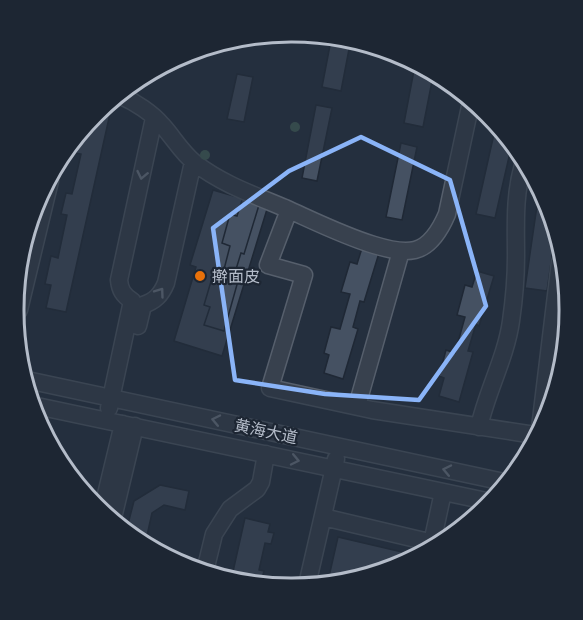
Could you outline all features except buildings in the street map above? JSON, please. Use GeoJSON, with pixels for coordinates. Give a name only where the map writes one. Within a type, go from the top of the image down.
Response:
{"type":"FeatureCollection","features":[{"type":"Feature","properties":{"kind":"street"},"geometry":{"type":"LineString","coordinates":[[128,99],[160,123],[193,162],[219,180],[374,246],[401,251],[418,249],[431,240],[442,226],[447,214],[469,110]]}},
{"type":"Feature","properties":{"kind":"street"},"geometry":{"type":"LineString","coordinates":[[113,509],[120,423],[116,399],[132,301],[124,296],[120,289],[119,279],[154,118]]}},
{"type":"Feature","properties":{"kind":"street"},"geometry":{"type":"LineString","coordinates":[[116,399],[143,305],[153,302],[166,283],[193,162]]}},
{"type":"Feature","properties":{"kind":"street"},"geometry":{"type":"LineString","coordinates":[[479,427],[511,322],[516,256],[515,204],[521,172]]}},
{"type":"Feature","properties":{"kind":"street"},"geometry":{"type":"LineString","coordinates":[[289,210],[268,265],[304,275],[270,388],[357,406],[528,434]]}},
{"type":"Feature","properties":{"kind":"street"},"geometry":{"type":"LineString","coordinates":[[26,283],[43,212]]}},
{"type":"Feature","properties":{"kind":"street"},"geometry":{"type":"LineString","coordinates":[[357,406],[401,251]]}},
{"type":"Feature","properties":{"kind":"street"},"geometry":{"type":"LineString","coordinates":[[544,400],[558,287]]}},
{"type":"Feature","properties":{"kind":"street","name":"黄海大道"},"geometry":{"type":"LineString","coordinates":[[34,381],[498,481]]}},
{"type":"Feature","properties":{"kind":"street","name":"黄海大道"},"geometry":{"type":"LineString","coordinates":[[42,407],[480,500]]}},
{"type":"Feature","properties":{"kind":"street"},"geometry":{"type":"LineString","coordinates":[[104,501],[120,423]]}},
{"type":"Feature","properties":{"kind":"street"},"geometry":{"type":"LineString","coordinates":[[309,577],[339,447]]}},
{"type":"Feature","properties":{"kind":"street"},"geometry":{"type":"LineString","coordinates":[[208,564],[214,534],[230,509],[257,489],[261,482],[266,454]]}},
{"type":"Feature","properties":{"kind":"street"},"geometry":{"type":"LineString","coordinates":[[433,536],[443,492]]}},
{"type":"Feature","properties":{"kind":"street"},"geometry":{"type":"LineString","coordinates":[[323,517],[426,542]]}},
{"type":"Feature","properties":{"kind":"highlighted area"},"geometry":{"type":"Polygon","coordinates":[[[361,137],[450,180],[486,306],[419,400],[325,394],[235,380],[213,228],[289,171],[361,137]]]}},
{"type":"Feature","properties":{"kind":"place","name":"擀面皮"},"geometry":{"type":"Point","coordinates":[200,276]}}]}
